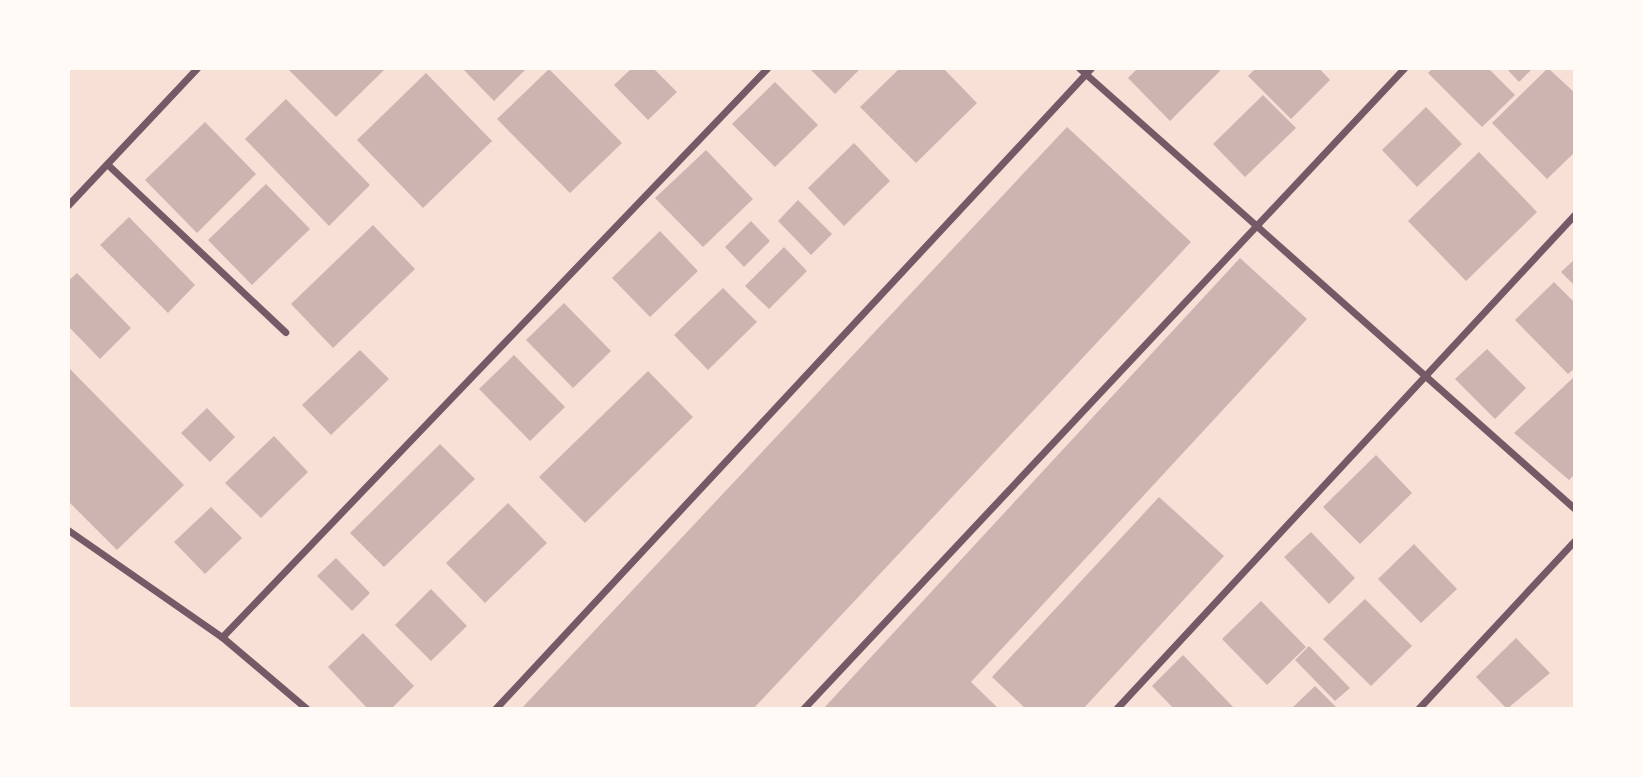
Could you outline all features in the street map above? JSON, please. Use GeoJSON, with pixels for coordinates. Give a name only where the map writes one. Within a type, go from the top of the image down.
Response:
{"type":"FeatureCollection","features":[{"type":"Feature","properties":{"kind":"street"},"geometry":{"type":"LineString","coordinates":[[68,205],[197,68]]}},
{"type":"Feature","properties":{"kind":"street"},"geometry":{"type":"LineString","coordinates":[[222,637],[767,68]]}},
{"type":"Feature","properties":{"kind":"street"},"geometry":{"type":"LineString","coordinates":[[803,709],[1404,68]]}},
{"type":"Feature","properties":{"kind":"street"},"geometry":{"type":"LineString","coordinates":[[495,709],[1085,70],[1422,376],[1575,509]]}},
{"type":"Feature","properties":{"kind":"street"},"geometry":{"type":"LineString","coordinates":[[107,164],[285,332]]}},
{"type":"Feature","properties":{"kind":"street"},"geometry":{"type":"LineString","coordinates":[[1116,709],[1575,214]]}},
{"type":"Feature","properties":{"kind":"street"},"geometry":{"type":"LineString","coordinates":[[68,530],[222,637],[307,709]]}},
{"type":"Feature","properties":{"kind":"street"},"geometry":{"type":"LineString","coordinates":[[1418,709],[1575,540]]}},
{"type":"Feature","properties":{"kind":"building"},"geometry":{"type":"Polygon","coordinates":[[[287,68],[383,68],[384,70],[336,117],[287,68]]]}},
{"type":"Feature","properties":{"kind":"building"},"geometry":{"type":"Polygon","coordinates":[[[462,68],[527,68],[494,101],[462,68]]]}},
{"type":"Feature","properties":{"kind":"building"},"geometry":{"type":"Polygon","coordinates":[[[632,68],[653,68],[677,92],[648,120],[614,85],[632,68]]]}},
{"type":"Feature","properties":{"kind":"building"},"geometry":{"type":"Polygon","coordinates":[[[809,68],[861,68],[835,94],[809,68]]]}},
{"type":"Feature","properties":{"kind":"building"},"geometry":{"type":"Polygon","coordinates":[[[900,68],[943,68],[977,103],[916,163],[860,107],[900,68]]]}},
{"type":"Feature","properties":{"kind":"building"},"geometry":{"type":"Polygon","coordinates":[[[1138,68],[1217,68],[1220,71],[1170,121],[1128,78],[1138,68]]]}},
{"type":"Feature","properties":{"kind":"building"},"geometry":{"type":"Polygon","coordinates":[[[1256,68],[1319,68],[1330,80],[1291,119],[1248,76],[1256,68]]]}},
{"type":"Feature","properties":{"kind":"building"},"geometry":{"type":"Polygon","coordinates":[[[1433,68],[1488,68],[1515,95],[1482,127],[1428,73],[1433,68]]]}},
{"type":"Feature","properties":{"kind":"building"},"geometry":{"type":"Polygon","coordinates":[[[1506,68],[1533,68],[1519,82],[1506,68]]]}},
{"type":"Feature","properties":{"kind":"building"},"geometry":{"type":"Polygon","coordinates":[[[1548,68],[1575,93],[1575,152],[1547,179],[1492,123],[1548,68]]]}},
{"type":"Feature","properties":{"kind":"building"},"geometry":{"type":"Polygon","coordinates":[[[549,69],[622,143],[570,193],[497,119],[549,69]]]}},
{"type":"Feature","properties":{"kind":"building"},"geometry":{"type":"Polygon","coordinates":[[[426,73],[492,141],[423,208],[357,140],[426,73]]]}},
{"type":"Feature","properties":{"kind":"building"},"geometry":{"type":"Polygon","coordinates":[[[775,82],[818,125],[775,167],[732,124],[775,82]]]}},
{"type":"Feature","properties":{"kind":"building"},"geometry":{"type":"Polygon","coordinates":[[[1263,95],[1296,128],[1245,177],[1213,144],[1263,95]]]}},
{"type":"Feature","properties":{"kind":"building"},"geometry":{"type":"Polygon","coordinates":[[[286,99],[370,185],[329,226],[245,139],[286,99]]]}},
{"type":"Feature","properties":{"kind":"building"},"geometry":{"type":"Polygon","coordinates":[[[1426,107],[1462,144],[1417,187],[1382,150],[1426,107]]]}},
{"type":"Feature","properties":{"kind":"building"},"geometry":{"type":"Polygon","coordinates":[[[205,122],[256,174],[197,233],[145,180],[205,122]]]}},
{"type":"Feature","properties":{"kind":"building"},"geometry":{"type":"Polygon","coordinates":[[[1067,127],[1191,242],[1047,396],[753,709],[521,709],[1067,127]]]}},
{"type":"Feature","properties":{"kind":"building"},"geometry":{"type":"Polygon","coordinates":[[[854,143],[890,181],[844,226],[808,188],[854,143]]]}},
{"type":"Feature","properties":{"kind":"building"},"geometry":{"type":"Polygon","coordinates":[[[706,150],[753,199],[703,247],[655,198],[706,150]]]}},
{"type":"Feature","properties":{"kind":"building"},"geometry":{"type":"Polygon","coordinates":[[[1479,152],[1537,212],[1466,281],[1408,221],[1479,152]]]}},
{"type":"Feature","properties":{"kind":"building"},"geometry":{"type":"Polygon","coordinates":[[[266,184],[310,229],[252,285],[208,240],[266,184]]]}},
{"type":"Feature","properties":{"kind":"building"},"geometry":{"type":"Polygon","coordinates":[[[798,200],[832,234],[811,255],[778,221],[798,200]]]}},
{"type":"Feature","properties":{"kind":"building"},"geometry":{"type":"Polygon","coordinates":[[[129,217],[195,285],[168,313],[100,245],[129,217]]]}},
{"type":"Feature","properties":{"kind":"building"},"geometry":{"type":"Polygon","coordinates":[[[751,221],[770,241],[744,267],[725,247],[751,221]]]}},
{"type":"Feature","properties":{"kind":"building"},"geometry":{"type":"Polygon","coordinates":[[[373,225],[415,269],[333,348],[291,304],[373,225]]]}},
{"type":"Feature","properties":{"kind":"building"},"geometry":{"type":"Polygon","coordinates":[[[660,231],[698,271],[650,317],[612,278],[660,231]]]}},
{"type":"Feature","properties":{"kind":"building"},"geometry":{"type":"Polygon","coordinates":[[[784,247],[807,271],[769,309],[745,286],[784,247]]]}},
{"type":"Feature","properties":{"kind":"building"},"geometry":{"type":"Polygon","coordinates":[[[1240,258],[1307,319],[971,682],[999,709],[823,709],[1240,258]]]}},
{"type":"Feature","properties":{"kind":"building"},"geometry":{"type":"Polygon","coordinates":[[[1575,259],[1575,286],[1561,272],[1575,259]]]}},
{"type":"Feature","properties":{"kind":"building"},"geometry":{"type":"Polygon","coordinates":[[[77,273],[131,328],[100,359],[68,326],[68,281],[77,273]]]}},
{"type":"Feature","properties":{"kind":"building"},"geometry":{"type":"Polygon","coordinates":[[[1554,282],[1575,303],[1575,368],[1568,374],[1515,320],[1554,282]]]}},
{"type":"Feature","properties":{"kind":"building"},"geometry":{"type":"Polygon","coordinates":[[[723,288],[757,322],[708,370],[674,335],[723,288]]]}},
{"type":"Feature","properties":{"kind":"building"},"geometry":{"type":"Polygon","coordinates":[[[564,303],[611,351],[573,388],[526,340],[564,303]]]}},
{"type":"Feature","properties":{"kind":"building"},"geometry":{"type":"Polygon","coordinates":[[[1487,349],[1526,388],[1495,419],[1455,379],[1487,349]]]}},
{"type":"Feature","properties":{"kind":"building"},"geometry":{"type":"Polygon","coordinates":[[[360,350],[389,379],[331,435],[302,405],[360,350]]]}},
{"type":"Feature","properties":{"kind":"building"},"geometry":{"type":"Polygon","coordinates":[[[514,355],[565,407],[530,441],[479,389],[514,355]]]}},
{"type":"Feature","properties":{"kind":"building"},"geometry":{"type":"Polygon","coordinates":[[[68,367],[184,485],[117,550],[68,501],[68,367]]]}},
{"type":"Feature","properties":{"kind":"building"},"geometry":{"type":"Polygon","coordinates":[[[648,371],[693,417],[585,523],[539,477],[648,371]]]}},
{"type":"Feature","properties":{"kind":"building"},"geometry":{"type":"Polygon","coordinates":[[[1575,376],[1575,474],[1569,480],[1514,433],[1575,376]]]}},
{"type":"Feature","properties":{"kind":"building"},"geometry":{"type":"Polygon","coordinates":[[[207,408],[235,437],[210,462],[181,433],[207,408]]]}},
{"type":"Feature","properties":{"kind":"building"},"geometry":{"type":"Polygon","coordinates":[[[274,436],[308,472],[261,518],[225,483],[274,436]]]}},
{"type":"Feature","properties":{"kind":"building"},"geometry":{"type":"Polygon","coordinates":[[[440,444],[475,479],[384,567],[350,533],[440,444]]]}},
{"type":"Feature","properties":{"kind":"building"},"geometry":{"type":"Polygon","coordinates":[[[1376,455],[1412,493],[1360,544],[1323,507],[1376,455]]]}},
{"type":"Feature","properties":{"kind":"building"},"geometry":{"type":"Polygon","coordinates":[[[1159,497],[1224,556],[1083,709],[1026,709],[992,677],[1159,497]]]}},
{"type":"Feature","properties":{"kind":"building"},"geometry":{"type":"Polygon","coordinates":[[[508,503],[547,543],[485,603],[446,563],[508,503]]]}},
{"type":"Feature","properties":{"kind":"building"},"geometry":{"type":"Polygon","coordinates":[[[211,507],[242,538],[205,574],[174,542],[211,507]]]}},
{"type":"Feature","properties":{"kind":"building"},"geometry":{"type":"Polygon","coordinates":[[[1311,532],[1355,578],[1329,604],[1284,557],[1311,532]]]}},
{"type":"Feature","properties":{"kind":"building"},"geometry":{"type":"Polygon","coordinates":[[[1414,544],[1457,589],[1421,623],[1378,579],[1414,544]]]}},
{"type":"Feature","properties":{"kind":"building"},"geometry":{"type":"Polygon","coordinates":[[[336,558],[370,593],[352,611],[317,576],[336,558]]]}},
{"type":"Feature","properties":{"kind":"building"},"geometry":{"type":"Polygon","coordinates":[[[431,589],[467,626],[431,661],[395,625],[431,589]]]}},
{"type":"Feature","properties":{"kind":"building"},"geometry":{"type":"Polygon","coordinates":[[[1365,599],[1412,646],[1371,686],[1323,639],[1365,599]]]}},
{"type":"Feature","properties":{"kind":"building"},"geometry":{"type":"Polygon","coordinates":[[[1261,601],[1306,647],[1267,685],[1222,639],[1261,601]]]}},
{"type":"Feature","properties":{"kind":"building"},"geometry":{"type":"Polygon","coordinates":[[[363,633],[414,686],[391,709],[368,709],[328,667],[363,633]]]}},
{"type":"Feature","properties":{"kind":"building"},"geometry":{"type":"Polygon","coordinates":[[[1516,638],[1550,673],[1507,709],[1476,677],[1516,638]]]}},
{"type":"Feature","properties":{"kind":"building"},"geometry":{"type":"Polygon","coordinates":[[[1309,646],[1350,688],[1335,701],[1295,660],[1309,646]]]}},
{"type":"Feature","properties":{"kind":"building"},"geometry":{"type":"Polygon","coordinates":[[[1183,655],[1235,709],[1174,709],[1152,686],[1183,655]]]}},
{"type":"Feature","properties":{"kind":"building"},"geometry":{"type":"Polygon","coordinates":[[[1315,686],[1338,709],[1291,709],[1315,686]]]}}]}
